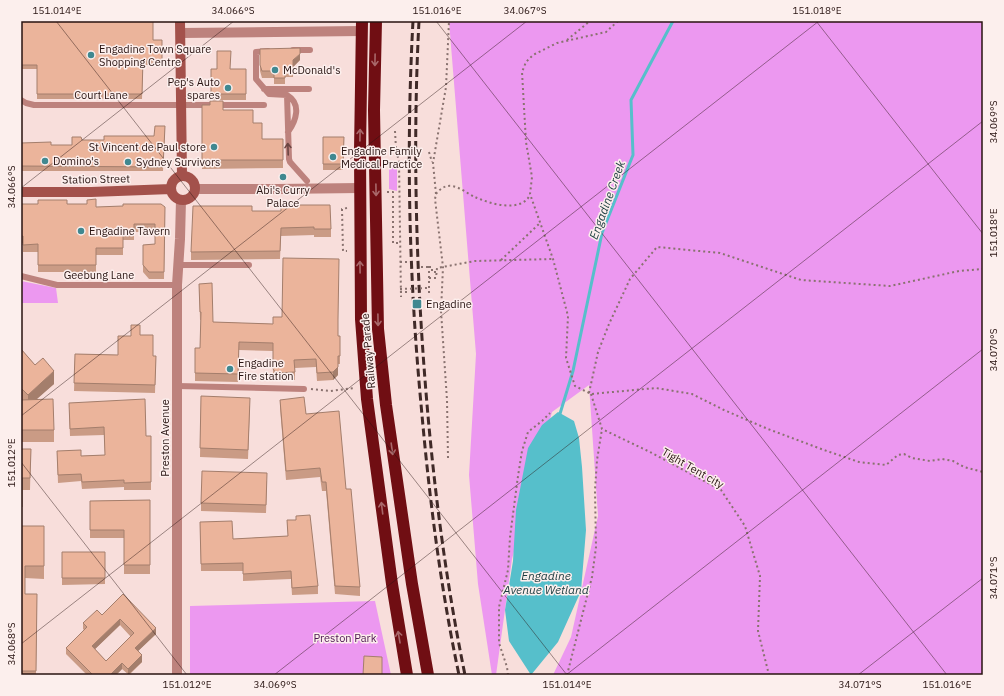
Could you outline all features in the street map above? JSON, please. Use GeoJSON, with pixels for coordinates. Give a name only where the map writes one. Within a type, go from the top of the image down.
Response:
{"type":"FeatureCollection","features":[{"type":"Feature","properties":{"kind":"highway","name":"Railway Parade"},"geometry":{"type":"LineString","coordinates":[[376,21],[374,110],[378,330],[386,405],[412,584],[428,675]]}},
{"type":"Feature","properties":{"kind":"highway","name":"Railway Parade"},"geometry":{"type":"LineString","coordinates":[[362,26],[360,312],[367,399],[406,675]]}},
{"type":"Feature","properties":{"kind":"street"},"geometry":{"type":"LineString","coordinates":[[180,21],[182,176]]}},
{"type":"Feature","properties":{"kind":"street"},"geometry":{"type":"LineString","coordinates":[[181,33],[362,26]]}},
{"type":"Feature","properties":{"kind":"street"},"geometry":{"type":"LineString","coordinates":[[182,176],[193,181],[195,189],[194,193],[189,199],[181,200],[174,197],[171,189],[175,179],[182,176]]}},
{"type":"Feature","properties":{"kind":"street"},"geometry":{"type":"LineString","coordinates":[[195,189],[360,188]]}},
{"type":"Feature","properties":{"kind":"street","name":"Station Street"},"geometry":{"type":"LineString","coordinates":[[21,192],[91,192],[171,189]]}},
{"type":"Feature","properties":{"kind":"street","name":"Preston Avenue"},"geometry":{"type":"LineString","coordinates":[[177,675],[177,285],[181,200]]}},
{"type":"Feature","properties":{"kind":"lane"},"geometry":{"type":"LineString","coordinates":[[288,50],[310,50]]}},
{"type":"Feature","properties":{"kind":"lane"},"geometry":{"type":"LineString","coordinates":[[274,51],[258,51],[256,54],[256,76],[258,82],[271,95],[287,95],[288,154],[290,162],[308,182]]}},
{"type":"Feature","properties":{"kind":"lane"},"geometry":{"type":"LineString","coordinates":[[264,89],[310,89]]}},
{"type":"Feature","properties":{"kind":"lane","name":"Court Lane"},"geometry":{"type":"LineString","coordinates":[[21,100],[34,105],[264,106]]}},
{"type":"Feature","properties":{"kind":"lane"},"geometry":{"type":"LineString","coordinates":[[178,265],[249,264]]}},
{"type":"Feature","properties":{"kind":"lane","name":"Geebung Lane"},"geometry":{"type":"LineString","coordinates":[[21,276],[57,285],[177,285]]}},
{"type":"Feature","properties":{"kind":"lane"},"geometry":{"type":"LineString","coordinates":[[177,386],[304,389]]}},
{"type":"Feature","properties":{"kind":"path"},"geometry":{"type":"LineString","coordinates":[[433,163],[446,87],[449,21]]}},
{"type":"Feature","properties":{"kind":"path"},"geometry":{"type":"LineString","coordinates":[[566,41],[590,21]]}},
{"type":"Feature","properties":{"kind":"path"},"geometry":{"type":"LineString","coordinates":[[436,194],[446,186],[452,186],[491,203],[512,205],[523,203],[528,199],[532,177],[526,142],[522,72],[526,62],[533,55],[557,43],[606,32],[618,21]]}},
{"type":"Feature","properties":{"kind":"path"},"geometry":{"type":"LineString","coordinates":[[395,131],[396,149],[399,162],[401,297],[401,292],[410,292]]}},
{"type":"Feature","properties":{"kind":"path"},"geometry":{"type":"LineString","coordinates":[[429,152],[433,163],[436,194],[435,200],[443,267],[442,312],[447,400],[448,458]]}},
{"type":"Feature","properties":{"kind":"path"},"geometry":{"type":"LineString","coordinates":[[388,192],[393,192],[393,243],[400,243]]}},
{"type":"Feature","properties":{"kind":"path"},"geometry":{"type":"LineString","coordinates":[[530,194],[553,259],[568,316],[566,358],[575,386],[592,394],[656,388],[692,394],[768,429],[859,462],[886,465],[898,455],[904,454],[912,458],[930,461],[942,459],[953,461],[964,467],[983,472]]}},
{"type":"Feature","properties":{"kind":"path"},"geometry":{"type":"LineString","coordinates":[[347,208],[342,208],[343,251],[347,251]]}},
{"type":"Feature","properties":{"kind":"path"},"geometry":{"type":"LineString","coordinates":[[500,260],[540,222]]}},
{"type":"Feature","properties":{"kind":"path"},"geometry":{"type":"LineString","coordinates":[[589,393],[598,352],[609,324],[630,279],[657,246],[720,252],[801,280],[890,286],[959,271],[983,269]]}},
{"type":"Feature","properties":{"kind":"path"},"geometry":{"type":"LineString","coordinates":[[429,278],[436,278],[437,268],[465,262],[553,259]]}},
{"type":"Feature","properties":{"kind":"path"},"geometry":{"type":"LineString","coordinates":[[400,262],[409,262]]}},
{"type":"Feature","properties":{"kind":"path"},"geometry":{"type":"LineString","coordinates":[[421,267],[432,267],[432,272],[436,272]]}},
{"type":"Feature","properties":{"kind":"path"},"geometry":{"type":"LineString","coordinates":[[428,267],[429,278],[429,296],[428,288],[428,267]]}},
{"type":"Feature","properties":{"kind":"path"},"geometry":{"type":"LineString","coordinates":[[400,290],[428,288]]}},
{"type":"Feature","properties":{"kind":"path"},"geometry":{"type":"LineString","coordinates":[[304,389],[330,391],[354,388]]}},
{"type":"Feature","properties":{"kind":"path"},"geometry":{"type":"LineString","coordinates":[[567,675],[592,577],[596,547],[595,490],[597,460],[602,429],[592,394]]}},
{"type":"Feature","properties":{"kind":"path"},"geometry":{"type":"LineString","coordinates":[[508,675],[507,667],[499,643],[499,607],[508,570],[510,537],[518,476],[522,452],[528,432],[542,421],[550,412]]}},
{"type":"Feature","properties":{"kind":"path","name":"Tight Tent city"},"geometry":{"type":"LineString","coordinates":[[602,429],[721,490],[745,526],[760,576],[758,631],[769,675]]}},
{"type":"Feature","properties":{"kind":"green space"},"geometry":{"type":"Polygon","coordinates":[[[449,21],[983,21],[983,675],[553,675],[571,637],[598,516],[589,385],[552,412],[512,559],[496,675],[492,675],[478,584],[469,475],[476,354],[449,21]]]}},
{"type":"Feature","properties":{"kind":"green space"},"geometry":{"type":"Polygon","coordinates":[[[389,165],[397,167],[397,191],[389,189],[389,165]]]}},
{"type":"Feature","properties":{"kind":"green space"},"geometry":{"type":"Polygon","coordinates":[[[21,281],[56,288],[58,303],[21,303],[21,281]]]}},
{"type":"Feature","properties":{"kind":"green space","name":"Preston Park"},"geometry":{"type":"Polygon","coordinates":[[[375,601],[391,675],[190,675],[190,606],[375,601]]]}},
{"type":"Feature","properties":{"kind":"water","name":"Engadine Avenue Wetland"},"geometry":{"type":"Polygon","coordinates":[[[558,412],[574,421],[579,438],[586,530],[581,591],[558,642],[531,675],[509,641],[505,610],[513,561],[516,510],[528,448],[542,425],[558,412]]]}},
{"type":"Feature","properties":{"kind":"building","name":"Engadine Town Square Shopping Centre"},"geometry":{"type":"Polygon","coordinates":[[[21,21],[153,21],[153,40],[162,40],[162,60],[143,60],[142,94],[37,94],[37,65],[21,65],[21,21]]]}},
{"type":"Feature","properties":{"kind":"building","name":"McDonald's"},"geometry":{"type":"Polygon","coordinates":[[[300,48],[300,54],[293,60],[293,70],[285,70],[285,78],[274,78],[274,71],[262,71],[260,65],[260,49],[300,48]]]}},
{"type":"Feature","properties":{"kind":"building","name":"Pep's Auto spares"},"geometry":{"type":"Polygon","coordinates":[[[217,51],[231,51],[230,69],[246,69],[246,94],[211,94],[211,69],[217,69],[217,51]]]}},
{"type":"Feature","properties":{"kind":"building"},"geometry":{"type":"Polygon","coordinates":[[[210,101],[223,101],[223,110],[253,110],[253,123],[262,123],[262,139],[283,139],[283,160],[202,160],[202,105],[210,105],[210,101]]]}},
{"type":"Feature","properties":{"kind":"building"},"geometry":{"type":"Polygon","coordinates":[[[155,126],[165,126],[163,167],[21,166],[21,143],[51,142],[51,145],[72,145],[72,137],[81,137],[82,140],[104,140],[104,136],[154,136],[155,126]]]}},
{"type":"Feature","properties":{"kind":"building","name":"Engadine Family Medical Practice"},"geometry":{"type":"Polygon","coordinates":[[[323,137],[344,137],[343,164],[323,164],[323,137]]]}},
{"type":"Feature","properties":{"kind":"building"},"geometry":{"type":"Polygon","coordinates":[[[96,199],[96,207],[123,206],[123,204],[161,204],[165,207],[164,272],[149,272],[143,265],[143,245],[155,244],[155,224],[134,224],[134,232],[123,232],[123,248],[96,248],[96,265],[38,265],[38,244],[23,245],[23,236],[21,236],[21,204],[38,204],[38,200],[67,200],[67,204],[87,204],[87,200],[96,199]]]}},
{"type":"Feature","properties":{"kind":"building"},"geometry":{"type":"Polygon","coordinates":[[[281,205],[330,205],[331,229],[314,229],[314,227],[281,228],[280,251],[191,252],[193,206],[252,206],[252,211],[281,211],[281,205]]]}},
{"type":"Feature","properties":{"kind":"building"},"geometry":{"type":"Polygon","coordinates":[[[283,258],[339,259],[338,336],[340,336],[340,356],[338,356],[338,367],[333,372],[317,373],[316,359],[294,360],[295,372],[276,373],[273,369],[273,343],[239,342],[238,374],[195,373],[195,348],[200,348],[201,312],[199,284],[212,283],[213,322],[273,324],[273,317],[282,317],[283,258]]]}},
{"type":"Feature","properties":{"kind":"building"},"geometry":{"type":"Polygon","coordinates":[[[131,325],[140,325],[140,335],[153,335],[153,356],[156,356],[155,385],[74,383],[75,354],[118,355],[118,336],[131,336],[131,325]]]}},
{"type":"Feature","properties":{"kind":"building"},"geometry":{"type":"Polygon","coordinates":[[[21,349],[35,365],[43,358],[54,371],[28,395],[21,388],[21,349]]]}},
{"type":"Feature","properties":{"kind":"building"},"geometry":{"type":"Polygon","coordinates":[[[201,396],[250,398],[248,450],[200,448],[201,396]]]}},
{"type":"Feature","properties":{"kind":"building"},"geometry":{"type":"Polygon","coordinates":[[[304,397],[306,414],[339,411],[346,489],[351,489],[360,587],[335,586],[326,482],[322,482],[320,468],[286,471],[280,400],[304,397]]]}},
{"type":"Feature","properties":{"kind":"building"},"geometry":{"type":"Polygon","coordinates":[[[53,399],[54,430],[21,430],[21,400],[53,399]]]}},
{"type":"Feature","properties":{"kind":"building"},"geometry":{"type":"Polygon","coordinates":[[[145,399],[146,436],[151,436],[151,482],[124,483],[124,480],[82,482],[81,474],[58,475],[57,451],[81,450],[81,456],[105,455],[104,427],[70,429],[69,403],[145,399]]]}},
{"type":"Feature","properties":{"kind":"building"},"geometry":{"type":"Polygon","coordinates":[[[21,449],[31,449],[30,478],[22,478],[22,507],[21,507],[21,449]]]}},
{"type":"Feature","properties":{"kind":"building"},"geometry":{"type":"Polygon","coordinates":[[[202,471],[267,473],[266,505],[201,503],[202,471]]]}},
{"type":"Feature","properties":{"kind":"building"},"geometry":{"type":"Polygon","coordinates":[[[150,500],[150,565],[124,565],[124,530],[90,530],[90,501],[150,500]]]}},
{"type":"Feature","properties":{"kind":"building"},"geometry":{"type":"Polygon","coordinates":[[[310,515],[318,586],[292,588],[291,571],[243,574],[243,563],[201,564],[200,522],[232,521],[233,539],[288,536],[287,520],[296,520],[296,516],[310,515]]]}},
{"type":"Feature","properties":{"kind":"building"},"geometry":{"type":"Polygon","coordinates":[[[21,526],[44,526],[44,566],[25,566],[25,594],[37,594],[36,671],[21,671],[21,526]]]}},
{"type":"Feature","properties":{"kind":"building"},"geometry":{"type":"Polygon","coordinates":[[[62,552],[105,552],[105,578],[62,578],[62,552]]]}},
{"type":"Feature","properties":{"kind":"building"},"geometry":{"type":"Polygon","coordinates":[[[123,594],[156,628],[135,648],[142,655],[128,669],[122,663],[110,675],[93,675],[66,648],[87,627],[83,623],[97,610],[102,615],[123,594]],[[120,619],[92,646],[106,661],[134,633],[120,619]]]}},
{"type":"Feature","properties":{"kind":"building"},"geometry":{"type":"Polygon","coordinates":[[[364,656],[382,657],[382,675],[363,675],[364,656]]]}},
{"type":"Feature","properties":{"kind":"waterway","name":"Engadine Creek"},"geometry":{"type":"LineString","coordinates":[[559,417],[573,371],[602,233],[633,155],[631,100],[673,21]]}},
{"type":"Feature","properties":{"kind":"railway"},"geometry":{"type":"LineString","coordinates":[[413,21],[409,165],[411,260],[417,356],[436,540],[446,607],[459,675]]}},
{"type":"Feature","properties":{"kind":"railway"},"geometry":{"type":"LineString","coordinates":[[419,21],[416,92],[416,198],[418,269],[426,398],[448,583],[465,675]]}},
{"type":"Feature","properties":{"kind":"place","name":"Engadine Town Square Shopping Centre"},"geometry":{"type":"Point","coordinates":[91,55]}},
{"type":"Feature","properties":{"kind":"place","name":"McDonald's"},"geometry":{"type":"Point","coordinates":[275,70]}},
{"type":"Feature","properties":{"kind":"place","name":"Pep's Auto spares"},"geometry":{"type":"Point","coordinates":[228,88]}},
{"type":"Feature","properties":{"kind":"place","name":"St Vincent de Paul store"},"geometry":{"type":"Point","coordinates":[214,147]}},
{"type":"Feature","properties":{"kind":"place","name":"Engadine Family Medical Practice"},"geometry":{"type":"Point","coordinates":[333,157]}},
{"type":"Feature","properties":{"kind":"place","name":"Domino's"},"geometry":{"type":"Point","coordinates":[45,161]}},
{"type":"Feature","properties":{"kind":"place","name":"Sydney Survivors"},"geometry":{"type":"Point","coordinates":[128,162]}},
{"type":"Feature","properties":{"kind":"place","name":"Abi's Curry Palace"},"geometry":{"type":"Point","coordinates":[283,177]}},
{"type":"Feature","properties":{"kind":"place","name":"Engadine Tavern"},"geometry":{"type":"Point","coordinates":[81,231]}},
{"type":"Feature","properties":{"kind":"place","name":"Engadine"},"geometry":{"type":"Point","coordinates":[417,304]}},
{"type":"Feature","properties":{"kind":"place","name":"Engadine Fire station"},"geometry":{"type":"Point","coordinates":[230,369]}}]}
